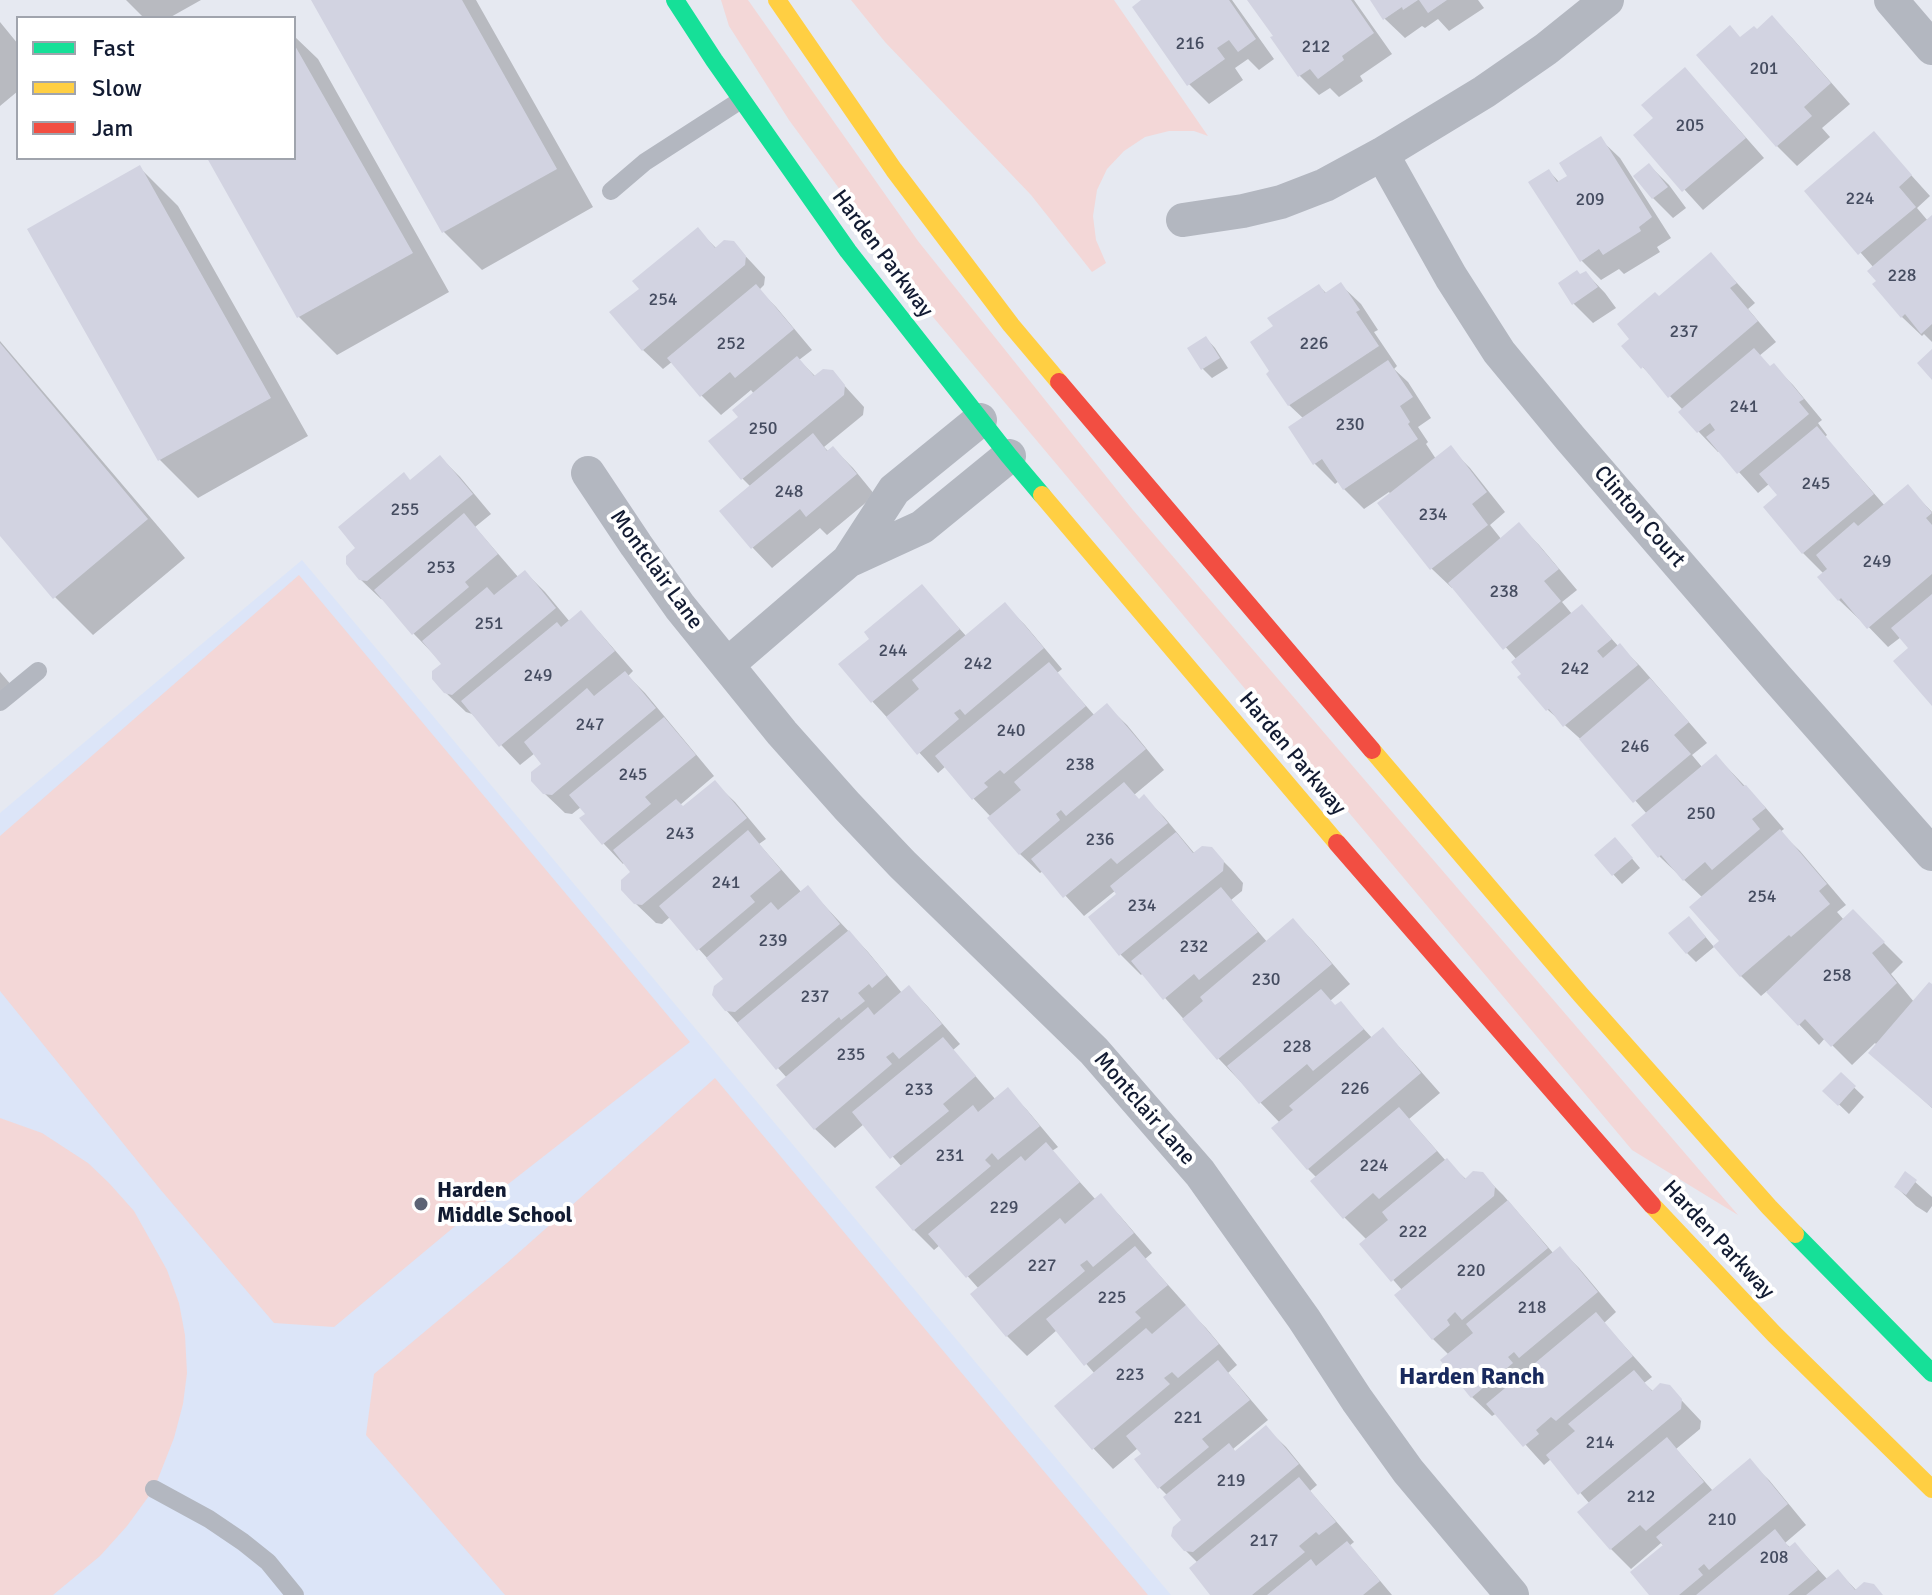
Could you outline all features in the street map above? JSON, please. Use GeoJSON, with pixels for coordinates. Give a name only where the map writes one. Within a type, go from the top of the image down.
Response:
{"type":"FeatureCollection","features":[{"type":"Feature","properties":{"kind":"street","name":"Harden Parkway"},"geometry":{"type":"LineString","coordinates":[[675,0],[741,100],[848,251],[1009,456],[1290,789],[1643,1196],[1774,1334],[1932,1489]]}},
{"type":"Feature","properties":{"kind":"street"},"geometry":{"type":"LineString","coordinates":[[777,0],[903,182],[1011,325],[1120,456],[1581,995],[1748,1183],[1932,1373]]}},
{"type":"Feature","properties":{"kind":"street"},"geometry":{"type":"LineString","coordinates":[[1183,220],[1281,202],[1325,185],[1382,154],[1496,83],[1546,49],[1607,0]]}},
{"type":"Feature","properties":{"kind":"street"},"geometry":{"type":"LineString","coordinates":[[1891,0],[1932,48]]}},
{"type":"Feature","properties":{"kind":"street","name":"Clinton Court"},"geometry":{"type":"LineString","coordinates":[[1382,154],[1451,277],[1499,352],[1776,677],[1932,854]]}},
{"type":"Feature","properties":{"kind":"street"},"geometry":{"type":"LineString","coordinates":[[848,561],[894,490],[980,420]]}},
{"type":"Feature","properties":{"kind":"street"},"geometry":{"type":"LineString","coordinates":[[727,665],[848,561],[922,527],[1009,456]]}},
{"type":"Feature","properties":{"kind":"street","name":"Montclair Lane"},"geometry":{"type":"LineString","coordinates":[[588,473],[680,607],[782,733],[902,864],[1094,1051],[1200,1173],[1408,1471],[1512,1595]]}},
{"type":"Feature","properties":{"kind":"lane"},"geometry":{"type":"LineString","coordinates":[[611,191],[645,162],[741,100]]}},
{"type":"Feature","properties":{"kind":"lane"},"geometry":{"type":"LineString","coordinates":[[0,702],[38,671]]}},
{"type":"Feature","properties":{"kind":"lane"},"geometry":{"type":"LineString","coordinates":[[154,1489],[243,1542],[268,1562],[295,1595]]}},
{"type":"Feature","properties":{"kind":"shaded area"},"geometry":{"type":"Polygon","coordinates":[[[721,0],[748,0],[918,241],[1133,510],[1738,1215],[1632,1150],[933,317],[789,120],[729,26],[721,0]]]}},
{"type":"Feature","properties":{"kind":"shaded area"},"geometry":{"type":"Polygon","coordinates":[[[851,0],[1114,0],[1208,136],[1194,131],[1169,131],[1145,137],[1124,151],[1107,169],[1097,190],[1093,216],[1096,240],[1106,263],[1092,272],[1031,195],[885,42],[851,0]]]}},
{"type":"Feature","properties":{"kind":"shaded area","name":"Harden Middle School"},"geometry":{"type":"Polygon","coordinates":[[[302,560],[1171,1595],[0,1595],[0,813],[302,560]]]}},
{"type":"Feature","properties":{"kind":"shaded area"},"geometry":{"type":"Polygon","coordinates":[[[299,575],[690,1042],[466,1217],[334,1327],[274,1323],[160,1189],[0,991],[0,836],[299,575]]]}},
{"type":"Feature","properties":{"kind":"shaded area"},"geometry":{"type":"Polygon","coordinates":[[[715,1078],[1148,1595],[505,1595],[366,1435],[374,1374],[507,1263],[715,1078]]]}},
{"type":"Feature","properties":{"kind":"shaded area"},"geometry":{"type":"Polygon","coordinates":[[[0,1118],[42,1133],[88,1163],[134,1211],[167,1270],[179,1303],[185,1335],[187,1373],[183,1404],[174,1438],[154,1489],[100,1556],[53,1595],[0,1595],[0,1118]]]}},
{"type":"Feature","properties":{"kind":"building"},"geometry":{"type":"Polygon","coordinates":[[[311,0],[462,0],[557,169],[442,233],[311,0]]]}},
{"type":"Feature","properties":{"kind":"building"},"geometry":{"type":"Polygon","coordinates":[[[1141,0],[1229,0],[1256,39],[1238,52],[1229,40],[1217,48],[1225,59],[1187,86],[1132,7],[1141,0]]]}},
{"type":"Feature","properties":{"kind":"building"},"geometry":{"type":"Polygon","coordinates":[[[1247,0],[1351,0],[1374,33],[1342,56],[1344,60],[1318,79],[1310,69],[1298,77],[1247,0]]]}},
{"type":"Feature","properties":{"kind":"building"},"geometry":{"type":"Polygon","coordinates":[[[1370,0],[1418,0],[1383,20],[1370,0]]]}},
{"type":"Feature","properties":{"kind":"building"},"geometry":{"type":"Polygon","coordinates":[[[1419,0],[1447,0],[1428,13],[1419,0]]]}},
{"type":"Feature","properties":{"kind":"building"},"geometry":{"type":"Polygon","coordinates":[[[1772,15],[1831,83],[1804,107],[1812,116],[1776,147],[1696,55],[1730,25],[1740,37],[1754,26],[1757,29],[1772,15]]]}},
{"type":"Feature","properties":{"kind":"building"},"geometry":{"type":"Polygon","coordinates":[[[296,48],[413,253],[297,318],[208,160],[296,160],[296,48]]]}},
{"type":"Feature","properties":{"kind":"building"},"geometry":{"type":"Polygon","coordinates":[[[1685,67],[1746,138],[1682,192],[1633,135],[1653,118],[1641,105],[1685,67]]]}},
{"type":"Feature","properties":{"kind":"building"},"geometry":{"type":"Polygon","coordinates":[[[1874,131],[1912,175],[1899,187],[1916,207],[1858,255],[1804,191],[1874,131]]]}},
{"type":"Feature","properties":{"kind":"building"},"geometry":{"type":"Polygon","coordinates":[[[1601,136],[1652,217],[1639,227],[1641,231],[1603,255],[1599,249],[1580,262],[1528,182],[1549,169],[1557,182],[1567,176],[1559,163],[1601,136]]]}},
{"type":"Feature","properties":{"kind":"building"},"geometry":{"type":"Polygon","coordinates":[[[1649,163],[1668,187],[1652,199],[1633,176],[1649,163]]]}},
{"type":"Feature","properties":{"kind":"building"},"geometry":{"type":"Polygon","coordinates":[[[140,165],[271,398],[158,461],[27,229],[140,165]]]}},
{"type":"Feature","properties":{"kind":"building"},"geometry":{"type":"Polygon","coordinates":[[[1932,215],[1932,324],[1921,334],[1905,314],[1901,318],[1872,284],[1876,281],[1867,271],[1932,215]]]}},
{"type":"Feature","properties":{"kind":"building"},"geometry":{"type":"Polygon","coordinates":[[[698,227],[715,248],[724,240],[734,241],[746,256],[745,265],[642,351],[609,312],[639,289],[632,281],[698,227]]]}},
{"type":"Feature","properties":{"kind":"building"},"geometry":{"type":"Polygon","coordinates":[[[1711,252],[1737,283],[1730,288],[1758,321],[1668,398],[1621,346],[1629,339],[1617,324],[1655,292],[1659,296],[1711,252]]]}},
{"type":"Feature","properties":{"kind":"building"},"geometry":{"type":"Polygon","coordinates":[[[1577,270],[1580,274],[1586,271],[1598,287],[1572,305],[1558,283],[1577,270]]]}},
{"type":"Feature","properties":{"kind":"building"},"geometry":{"type":"Polygon","coordinates":[[[1341,282],[1360,310],[1356,312],[1379,346],[1288,406],[1266,374],[1269,371],[1250,342],[1273,326],[1267,318],[1319,284],[1325,293],[1341,282]]]}},
{"type":"Feature","properties":{"kind":"building"},"geometry":{"type":"Polygon","coordinates":[[[756,284],[794,329],[735,378],[730,372],[700,397],[667,358],[756,284]]]}},
{"type":"Feature","properties":{"kind":"building"},"geometry":{"type":"Polygon","coordinates":[[[1206,336],[1220,358],[1201,370],[1187,348],[1206,336]]]}},
{"type":"Feature","properties":{"kind":"building"},"geometry":{"type":"Polygon","coordinates":[[[0,343],[148,519],[53,599],[0,536],[0,343]]]}},
{"type":"Feature","properties":{"kind":"building"},"geometry":{"type":"Polygon","coordinates":[[[1754,348],[1770,366],[1774,363],[1804,399],[1799,402],[1809,414],[1737,474],[1706,437],[1715,430],[1710,423],[1697,433],[1678,412],[1754,348]]]}},
{"type":"Feature","properties":{"kind":"building"},"geometry":{"type":"Polygon","coordinates":[[[1932,349],[1932,380],[1917,363],[1932,349]]]}},
{"type":"Feature","properties":{"kind":"building"},"geometry":{"type":"Polygon","coordinates":[[[797,356],[814,376],[823,369],[833,370],[845,385],[844,395],[741,480],[708,441],[738,417],[732,410],[797,356]]]}},
{"type":"Feature","properties":{"kind":"building"},"geometry":{"type":"Polygon","coordinates":[[[1388,360],[1413,397],[1400,406],[1418,439],[1343,490],[1322,459],[1313,465],[1288,427],[1388,360]]]}},
{"type":"Feature","properties":{"kind":"building"},"geometry":{"type":"Polygon","coordinates":[[[1817,426],[1874,494],[1802,554],[1763,507],[1777,495],[1759,474],[1817,426]]]}},
{"type":"Feature","properties":{"kind":"building"},"geometry":{"type":"Polygon","coordinates":[[[813,433],[827,451],[833,446],[857,474],[806,517],[800,509],[751,549],[719,511],[813,433]]]}},
{"type":"Feature","properties":{"kind":"building"},"geometry":{"type":"Polygon","coordinates":[[[1451,445],[1487,492],[1472,504],[1488,525],[1430,570],[1377,503],[1451,445]]]}},
{"type":"Feature","properties":{"kind":"building"},"geometry":{"type":"Polygon","coordinates":[[[440,455],[473,494],[367,581],[359,580],[346,564],[346,556],[355,548],[338,527],[404,472],[410,480],[440,455]]]}},
{"type":"Feature","properties":{"kind":"building"},"geometry":{"type":"Polygon","coordinates":[[[1908,484],[1932,513],[1926,518],[1932,525],[1932,574],[1867,629],[1841,598],[1838,601],[1817,577],[1827,569],[1816,555],[1854,522],[1858,526],[1908,484]]]}},
{"type":"Feature","properties":{"kind":"building"},"geometry":{"type":"Polygon","coordinates":[[[464,513],[498,554],[465,582],[469,587],[412,635],[374,590],[464,513]]]}},
{"type":"Feature","properties":{"kind":"building"},"geometry":{"type":"Polygon","coordinates":[[[1519,522],[1559,569],[1544,581],[1561,601],[1503,650],[1448,583],[1519,522]]]}},
{"type":"Feature","properties":{"kind":"building"},"geometry":{"type":"Polygon","coordinates":[[[525,570],[556,608],[452,695],[444,693],[432,679],[432,671],[441,664],[422,641],[487,587],[494,595],[525,570]]]}},
{"type":"Feature","properties":{"kind":"building"},"geometry":{"type":"Polygon","coordinates":[[[922,584],[960,629],[871,703],[838,664],[869,639],[864,632],[922,584]]]}},
{"type":"Feature","properties":{"kind":"building"},"geometry":{"type":"Polygon","coordinates":[[[1932,594],[1932,706],[1893,661],[1908,648],[1891,628],[1932,594]]]}},
{"type":"Feature","properties":{"kind":"building"},"geometry":{"type":"Polygon","coordinates":[[[1005,602],[1044,648],[965,715],[960,709],[954,713],[959,719],[917,755],[886,717],[919,689],[912,680],[1005,602]]]}},
{"type":"Feature","properties":{"kind":"building"},"geometry":{"type":"Polygon","coordinates":[[[1582,604],[1612,639],[1597,651],[1603,658],[1620,643],[1638,665],[1563,727],[1517,677],[1521,674],[1511,662],[1582,604]]]}},
{"type":"Feature","properties":{"kind":"building"},"geometry":{"type":"Polygon","coordinates":[[[581,610],[615,651],[499,747],[461,701],[557,622],[561,627],[581,610]]]}},
{"type":"Feature","properties":{"kind":"building"},"geometry":{"type":"Polygon","coordinates":[[[1049,662],[1086,706],[1004,774],[1000,770],[984,783],[988,787],[972,800],[935,756],[1049,662]]]}},
{"type":"Feature","properties":{"kind":"building"},"geometry":{"type":"Polygon","coordinates":[[[625,671],[656,708],[552,795],[543,794],[531,781],[531,772],[541,764],[524,742],[587,688],[594,696],[625,671]]]}},
{"type":"Feature","properties":{"kind":"building"},"geometry":{"type":"Polygon","coordinates":[[[1650,678],[1689,722],[1674,735],[1691,754],[1633,803],[1579,739],[1650,678]]]}},
{"type":"Feature","properties":{"kind":"building"},"geometry":{"type":"Polygon","coordinates":[[[1107,703],[1146,749],[1066,816],[1061,810],[1056,814],[1060,820],[1019,855],[987,818],[1021,790],[1014,782],[1107,703]]]}},
{"type":"Feature","properties":{"kind":"building"},"geometry":{"type":"Polygon","coordinates":[[[664,717],[696,755],[645,797],[651,804],[602,845],[579,818],[585,814],[569,795],[664,717]]]}},
{"type":"Feature","properties":{"kind":"building"},"geometry":{"type":"Polygon","coordinates":[[[1716,754],[1766,808],[1752,819],[1760,829],[1712,870],[1705,862],[1683,881],[1661,855],[1658,858],[1631,825],[1716,754]]]}},
{"type":"Feature","properties":{"kind":"building"},"geometry":{"type":"Polygon","coordinates":[[[715,780],[747,818],[642,905],[634,904],[621,890],[621,880],[630,872],[613,850],[676,799],[683,806],[715,780]]]}},
{"type":"Feature","properties":{"kind":"building"},"geometry":{"type":"Polygon","coordinates":[[[1124,782],[1139,799],[1144,794],[1168,823],[1117,864],[1111,858],[1063,898],[1031,859],[1124,782]]]}},
{"type":"Feature","properties":{"kind":"building"},"geometry":{"type":"Polygon","coordinates":[[[1780,829],[1827,884],[1819,891],[1830,904],[1740,977],[1713,946],[1719,941],[1689,907],[1780,829]]]}},
{"type":"Feature","properties":{"kind":"building"},"geometry":{"type":"Polygon","coordinates":[[[748,830],[781,870],[750,896],[755,902],[697,951],[659,906],[748,830]]]}},
{"type":"Feature","properties":{"kind":"building"},"geometry":{"type":"Polygon","coordinates":[[[1176,832],[1193,853],[1202,846],[1212,847],[1224,861],[1223,871],[1119,956],[1088,917],[1116,894],[1110,886],[1176,832]]]}},
{"type":"Feature","properties":{"kind":"building"},"geometry":{"type":"Polygon","coordinates":[[[1615,837],[1633,858],[1612,876],[1594,855],[1615,837]]]}},
{"type":"Feature","properties":{"kind":"building"},"geometry":{"type":"Polygon","coordinates":[[[808,885],[840,924],[735,1012],[725,1011],[712,995],[714,986],[723,979],[706,958],[771,902],[778,910],[808,885]]]}},
{"type":"Feature","properties":{"kind":"building"},"geometry":{"type":"Polygon","coordinates":[[[1221,887],[1258,932],[1199,980],[1194,974],[1163,1000],[1131,961],[1221,887]]]}},
{"type":"Feature","properties":{"kind":"building"},"geometry":{"type":"Polygon","coordinates":[[[1853,909],[1885,942],[1872,953],[1897,983],[1831,1047],[1805,1019],[1798,1026],[1766,992],[1853,909]]]}},
{"type":"Feature","properties":{"kind":"building"},"geometry":{"type":"Polygon","coordinates":[[[1689,916],[1706,937],[1686,954],[1668,933],[1689,916]]]}},
{"type":"Feature","properties":{"kind":"building"},"geometry":{"type":"Polygon","coordinates":[[[1293,918],[1332,964],[1217,1060],[1182,1019],[1203,1001],[1200,997],[1293,918]]]}},
{"type":"Feature","properties":{"kind":"building"},"geometry":{"type":"Polygon","coordinates":[[[849,930],[887,975],[872,988],[869,984],[858,993],[865,1001],[841,1020],[839,1017],[776,1070],[737,1023],[849,930]]]}},
{"type":"Feature","properties":{"kind":"building"},"geometry":{"type":"Polygon","coordinates":[[[1929,982],[1932,984],[1932,1108],[1868,1053],[1929,982]]]}},
{"type":"Feature","properties":{"kind":"building"},"geometry":{"type":"Polygon","coordinates":[[[909,985],[942,1024],[899,1059],[893,1052],[886,1057],[892,1064],[814,1130],[776,1085],[868,1007],[874,1015],[909,985]]]}},
{"type":"Feature","properties":{"kind":"building"},"geometry":{"type":"Polygon","coordinates":[[[1321,989],[1335,1005],[1341,1001],[1364,1029],[1313,1071],[1307,1064],[1259,1104],[1227,1066],[1321,989]]]}},
{"type":"Feature","properties":{"kind":"building"},"geometry":{"type":"Polygon","coordinates":[[[1383,1027],[1421,1073],[1307,1170],[1271,1128],[1293,1110],[1289,1106],[1383,1027]]]}},
{"type":"Feature","properties":{"kind":"building"},"geometry":{"type":"Polygon","coordinates":[[[943,1037],[976,1076],[943,1104],[949,1111],[890,1159],[852,1112],[943,1037]]]}},
{"type":"Feature","properties":{"kind":"building"},"geometry":{"type":"Polygon","coordinates":[[[1841,1072],[1856,1086],[1838,1106],[1822,1091],[1841,1072]]]}},
{"type":"Feature","properties":{"kind":"building"},"geometry":{"type":"Polygon","coordinates":[[[1008,1087],[1040,1126],[998,1160],[992,1153],[985,1160],[991,1166],[913,1231],[875,1187],[973,1105],[978,1112],[1008,1087]]]}},
{"type":"Feature","properties":{"kind":"building"},"geometry":{"type":"Polygon","coordinates":[[[1399,1107],[1437,1151],[1379,1199],[1373,1193],[1343,1219],[1310,1181],[1399,1107]]]}},
{"type":"Feature","properties":{"kind":"building"},"geometry":{"type":"Polygon","coordinates":[[[1046,1142],[1080,1182],[966,1278],[928,1234],[1021,1156],[1025,1161],[1046,1142]]]}},
{"type":"Feature","properties":{"kind":"building"},"geometry":{"type":"Polygon","coordinates":[[[1447,1158],[1465,1179],[1473,1171],[1483,1172],[1495,1187],[1494,1196],[1391,1282],[1359,1244],[1388,1220],[1382,1212],[1447,1158]]]}},
{"type":"Feature","properties":{"kind":"building"},"geometry":{"type":"Polygon","coordinates":[[[1905,1171],[1917,1180],[1906,1195],[1894,1187],[1905,1171]]]}},
{"type":"Feature","properties":{"kind":"building"},"geometry":{"type":"Polygon","coordinates":[[[1101,1193],[1134,1233],[1093,1267],[1087,1260],[1080,1265],[1085,1271],[1006,1337],[970,1294],[1060,1218],[1065,1224],[1101,1193]]]}},
{"type":"Feature","properties":{"kind":"building"},"geometry":{"type":"Polygon","coordinates":[[[1508,1200],[1548,1248],[1462,1320],[1455,1312],[1447,1320],[1450,1325],[1432,1340],[1394,1295],[1508,1200]]]}},
{"type":"Feature","properties":{"kind":"building"},"geometry":{"type":"Polygon","coordinates":[[[1135,1246],[1168,1285],[1135,1312],[1141,1318],[1084,1366],[1046,1319],[1135,1246]]]}},
{"type":"Feature","properties":{"kind":"building"},"geometry":{"type":"Polygon","coordinates":[[[1560,1246],[1598,1292],[1519,1358],[1514,1352],[1508,1357],[1513,1363],[1471,1398],[1440,1360],[1473,1333],[1466,1324],[1560,1246]]]}},
{"type":"Feature","properties":{"kind":"building"},"geometry":{"type":"Polygon","coordinates":[[[1186,1305],[1219,1344],[1178,1378],[1172,1372],[1164,1378],[1170,1384],[1092,1450],[1054,1406],[1146,1328],[1152,1334],[1186,1305]]]}},
{"type":"Feature","properties":{"kind":"building"},"geometry":{"type":"Polygon","coordinates":[[[1596,1312],[1633,1356],[1556,1421],[1551,1417],[1536,1430],[1539,1434],[1523,1447],[1486,1404],[1596,1312]]]}},
{"type":"Feature","properties":{"kind":"building"},"geometry":{"type":"Polygon","coordinates":[[[1218,1360],[1250,1400],[1202,1439],[1209,1447],[1158,1489],[1134,1459],[1141,1454],[1126,1436],[1218,1360]]]}},
{"type":"Feature","properties":{"kind":"building"},"geometry":{"type":"Polygon","coordinates":[[[1634,1370],[1652,1391],[1660,1383],[1670,1385],[1682,1399],[1681,1409],[1578,1495],[1546,1455],[1575,1431],[1568,1424],[1634,1370]]]}},
{"type":"Feature","properties":{"kind":"building"},"geometry":{"type":"Polygon","coordinates":[[[1266,1425],[1299,1464],[1193,1552],[1184,1551],[1171,1536],[1173,1527],[1181,1520],[1163,1497],[1229,1443],[1235,1451],[1266,1425]]]}},
{"type":"Feature","properties":{"kind":"building"},"geometry":{"type":"Polygon","coordinates":[[[1667,1437],[1704,1482],[1646,1531],[1640,1525],[1610,1550],[1577,1512],[1667,1437]]]}},
{"type":"Feature","properties":{"kind":"building"},"geometry":{"type":"Polygon","coordinates":[[[1750,1458],[1788,1504],[1709,1570],[1704,1564],[1698,1569],[1703,1575],[1679,1595],[1649,1595],[1630,1572],[1663,1545],[1656,1537],[1750,1458]]]}},
{"type":"Feature","properties":{"kind":"building"},"geometry":{"type":"Polygon","coordinates":[[[1299,1477],[1336,1522],[1319,1535],[1316,1532],[1299,1546],[1305,1552],[1252,1595],[1210,1595],[1189,1568],[1299,1477]]]}},
{"type":"Feature","properties":{"kind":"building"},"geometry":{"type":"Polygon","coordinates":[[[1775,1529],[1789,1547],[1795,1542],[1818,1570],[1788,1595],[1696,1595],[1775,1529]]]}},
{"type":"Feature","properties":{"kind":"building"},"geometry":{"type":"Polygon","coordinates":[[[1347,1541],[1380,1581],[1363,1595],[1267,1595],[1311,1559],[1316,1566],[1347,1541]]]}},
{"type":"Feature","properties":{"kind":"building"},"geometry":{"type":"Polygon","coordinates":[[[1838,1569],[1855,1590],[1864,1582],[1874,1584],[1883,1595],[1806,1595],[1838,1569]]]}},
{"type":"Feature","properties":{"kind":"traffic: fast"},"geometry":{"type":"LineString","coordinates":[[675,0],[848,251],[1042,495]]}},
{"type":"Feature","properties":{"kind":"traffic: fast"},"geometry":{"type":"LineString","coordinates":[[1795,1234],[1932,1373]]}},
{"type":"Feature","properties":{"kind":"traffic: slow"},"geometry":{"type":"LineString","coordinates":[[777,0],[894,170],[1011,325],[1059,382]]}},
{"type":"Feature","properties":{"kind":"traffic: slow"},"geometry":{"type":"LineString","coordinates":[[1042,495],[1337,843]]}},
{"type":"Feature","properties":{"kind":"traffic: slow"},"geometry":{"type":"LineString","coordinates":[[1372,750],[1581,995],[1795,1234]]}},
{"type":"Feature","properties":{"kind":"traffic: slow"},"geometry":{"type":"LineString","coordinates":[[1652,1205],[1774,1334],[1932,1489]]}},
{"type":"Feature","properties":{"kind":"traffic: jam"},"geometry":{"type":"LineString","coordinates":[[1059,382],[1372,750]]}},
{"type":"Feature","properties":{"kind":"traffic: jam"},"geometry":{"type":"LineString","coordinates":[[1337,843],[1652,1205]]}},
{"type":"Feature","properties":{"kind":"place","name":"Harden Middle School"},"geometry":{"type":"Point","coordinates":[421,1204]}},
{"type":"Feature","properties":{"kind":"district","name":"Harden Ranch"},"geometry":{"type":"Point","coordinates":[1472,1378]}}]}
